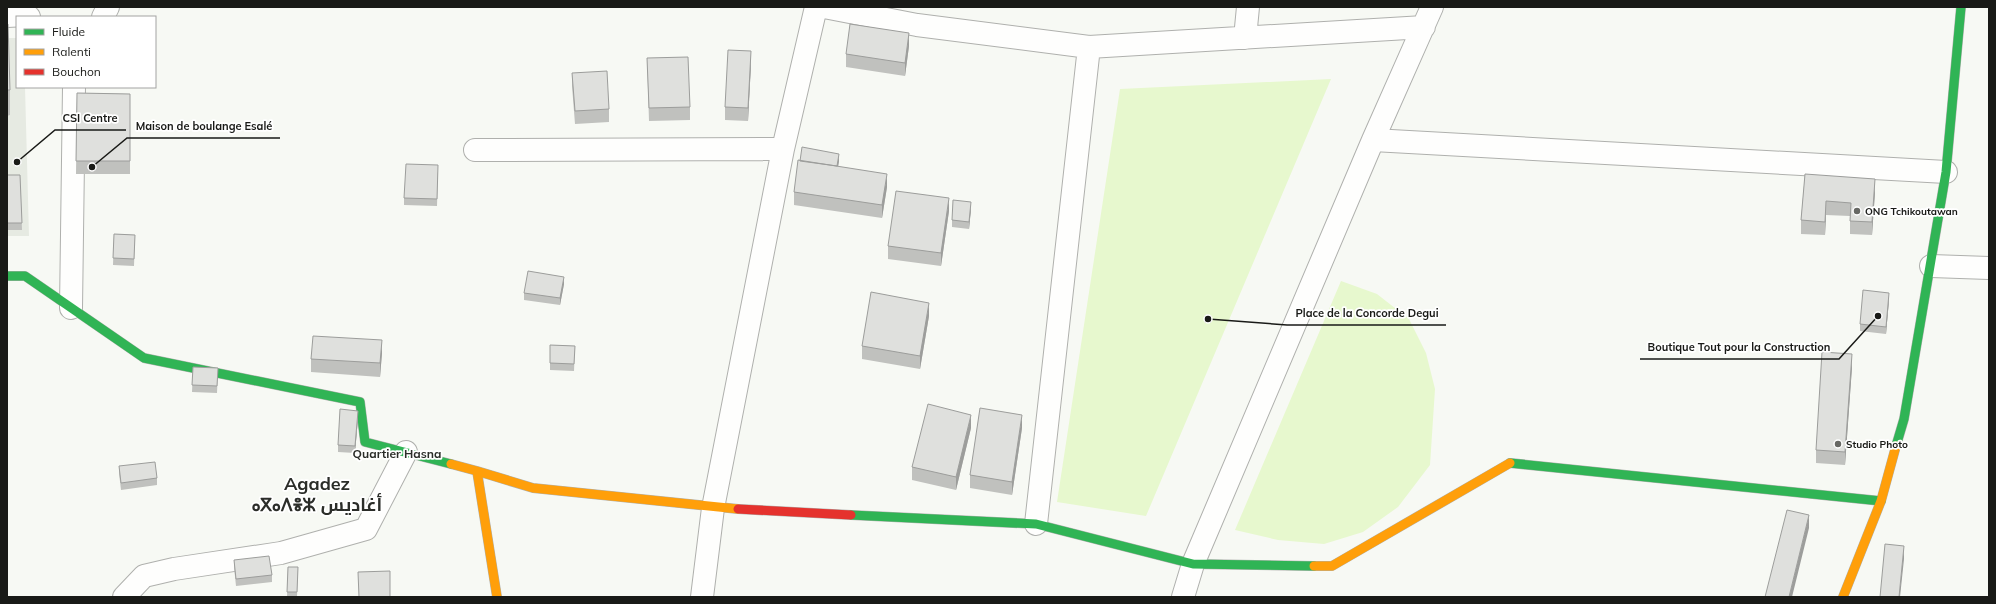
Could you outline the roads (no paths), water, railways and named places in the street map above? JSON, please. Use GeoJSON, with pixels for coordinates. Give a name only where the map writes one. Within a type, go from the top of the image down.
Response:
{"type":"FeatureCollection","features":[{"type":"Feature","properties":{"kind":"street"},"geometry":{"type":"LineString","coordinates":[[104,16],[108,7]]}},
{"type":"Feature","properties":{"kind":"street"},"geometry":{"type":"LineString","coordinates":[[702,597],[713,508],[783,149],[816,7]]}},
{"type":"Feature","properties":{"kind":"street"},"geometry":{"type":"LineString","coordinates":[[824,7],[917,25],[1089,47],[1424,27]]}},
{"type":"Feature","properties":{"kind":"street"},"geometry":{"type":"LineString","coordinates":[[1245,38],[1248,7]]}},
{"type":"Feature","properties":{"kind":"street"},"geometry":{"type":"LineString","coordinates":[[1183,597],[1193,564],[1373,140],[1432,7]]}},
{"type":"Feature","properties":{"kind":"street"},"geometry":{"type":"LineString","coordinates":[[1843,597],[1881,501],[1904,419],[1946,172],[1961,7]]}},
{"type":"Feature","properties":{"kind":"street"},"geometry":{"type":"LineString","coordinates":[[7,16],[28,16]]}},
{"type":"Feature","properties":{"kind":"street"},"geometry":{"type":"LineString","coordinates":[[1036,524],[1089,47]]}},
{"type":"Feature","properties":{"kind":"street"},"geometry":{"type":"LineString","coordinates":[[71,308],[74,88]]}},
{"type":"Feature","properties":{"kind":"street"},"geometry":{"type":"LineString","coordinates":[[1373,140],[1946,172]]}},
{"type":"Feature","properties":{"kind":"street"},"geometry":{"type":"LineString","coordinates":[[475,150],[783,149]]}},
{"type":"Feature","properties":{"kind":"street"},"geometry":{"type":"LineString","coordinates":[[1931,266],[1989,268]]}},
{"type":"Feature","properties":{"kind":"street"},"geometry":{"type":"LineString","coordinates":[[7,276],[25,276],[144,358],[360,402],[365,442],[477,471],[533,488],[713,508],[1036,524],[1193,564],[1332,566],[1511,462],[1881,501]]}},
{"type":"Feature","properties":{"kind":"street"},"geometry":{"type":"LineString","coordinates":[[124,597],[144,576],[174,569],[281,554],[366,529],[406,452]]}},
{"type":"Feature","properties":{"kind":"street"},"geometry":{"type":"LineString","coordinates":[[477,471],[497,597]]}},
{"type":"Feature","properties":{"kind":"street"},"geometry":{"type":"LineString","coordinates":[[144,576],[148,597]]}},
{"type":"Feature","properties":{"kind":"place","name":"CSI Centre"},"geometry":{"type":"Point","coordinates":[17,162]}},
{"type":"Feature","properties":{"kind":"place","name":"Maison de boulange Esalé"},"geometry":{"type":"Point","coordinates":[92,167]}},
{"type":"Feature","properties":{"kind":"place","name":"ONG Tchikoutawan"},"geometry":{"type":"Point","coordinates":[1857,211]}},
{"type":"Feature","properties":{"kind":"place","name":"Boutique Tout pour la Construction"},"geometry":{"type":"Point","coordinates":[1878,316]}},
{"type":"Feature","properties":{"kind":"place","name":"Place de la Concorde Degui"},"geometry":{"type":"Point","coordinates":[1208,319]}},
{"type":"Feature","properties":{"kind":"place","name":"Studio Photo"},"geometry":{"type":"Point","coordinates":[1838,444]}},
{"type":"Feature","properties":{"kind":"district","name":"Quartier Hasna"},"geometry":{"type":"Point","coordinates":[397,454]}},
{"type":"Feature","properties":{"kind":"district","name":"Agadez ⴰⴳⴰⴷⴻⵣ أغاديس"},"geometry":{"type":"Point","coordinates":[317,494]}}]}
